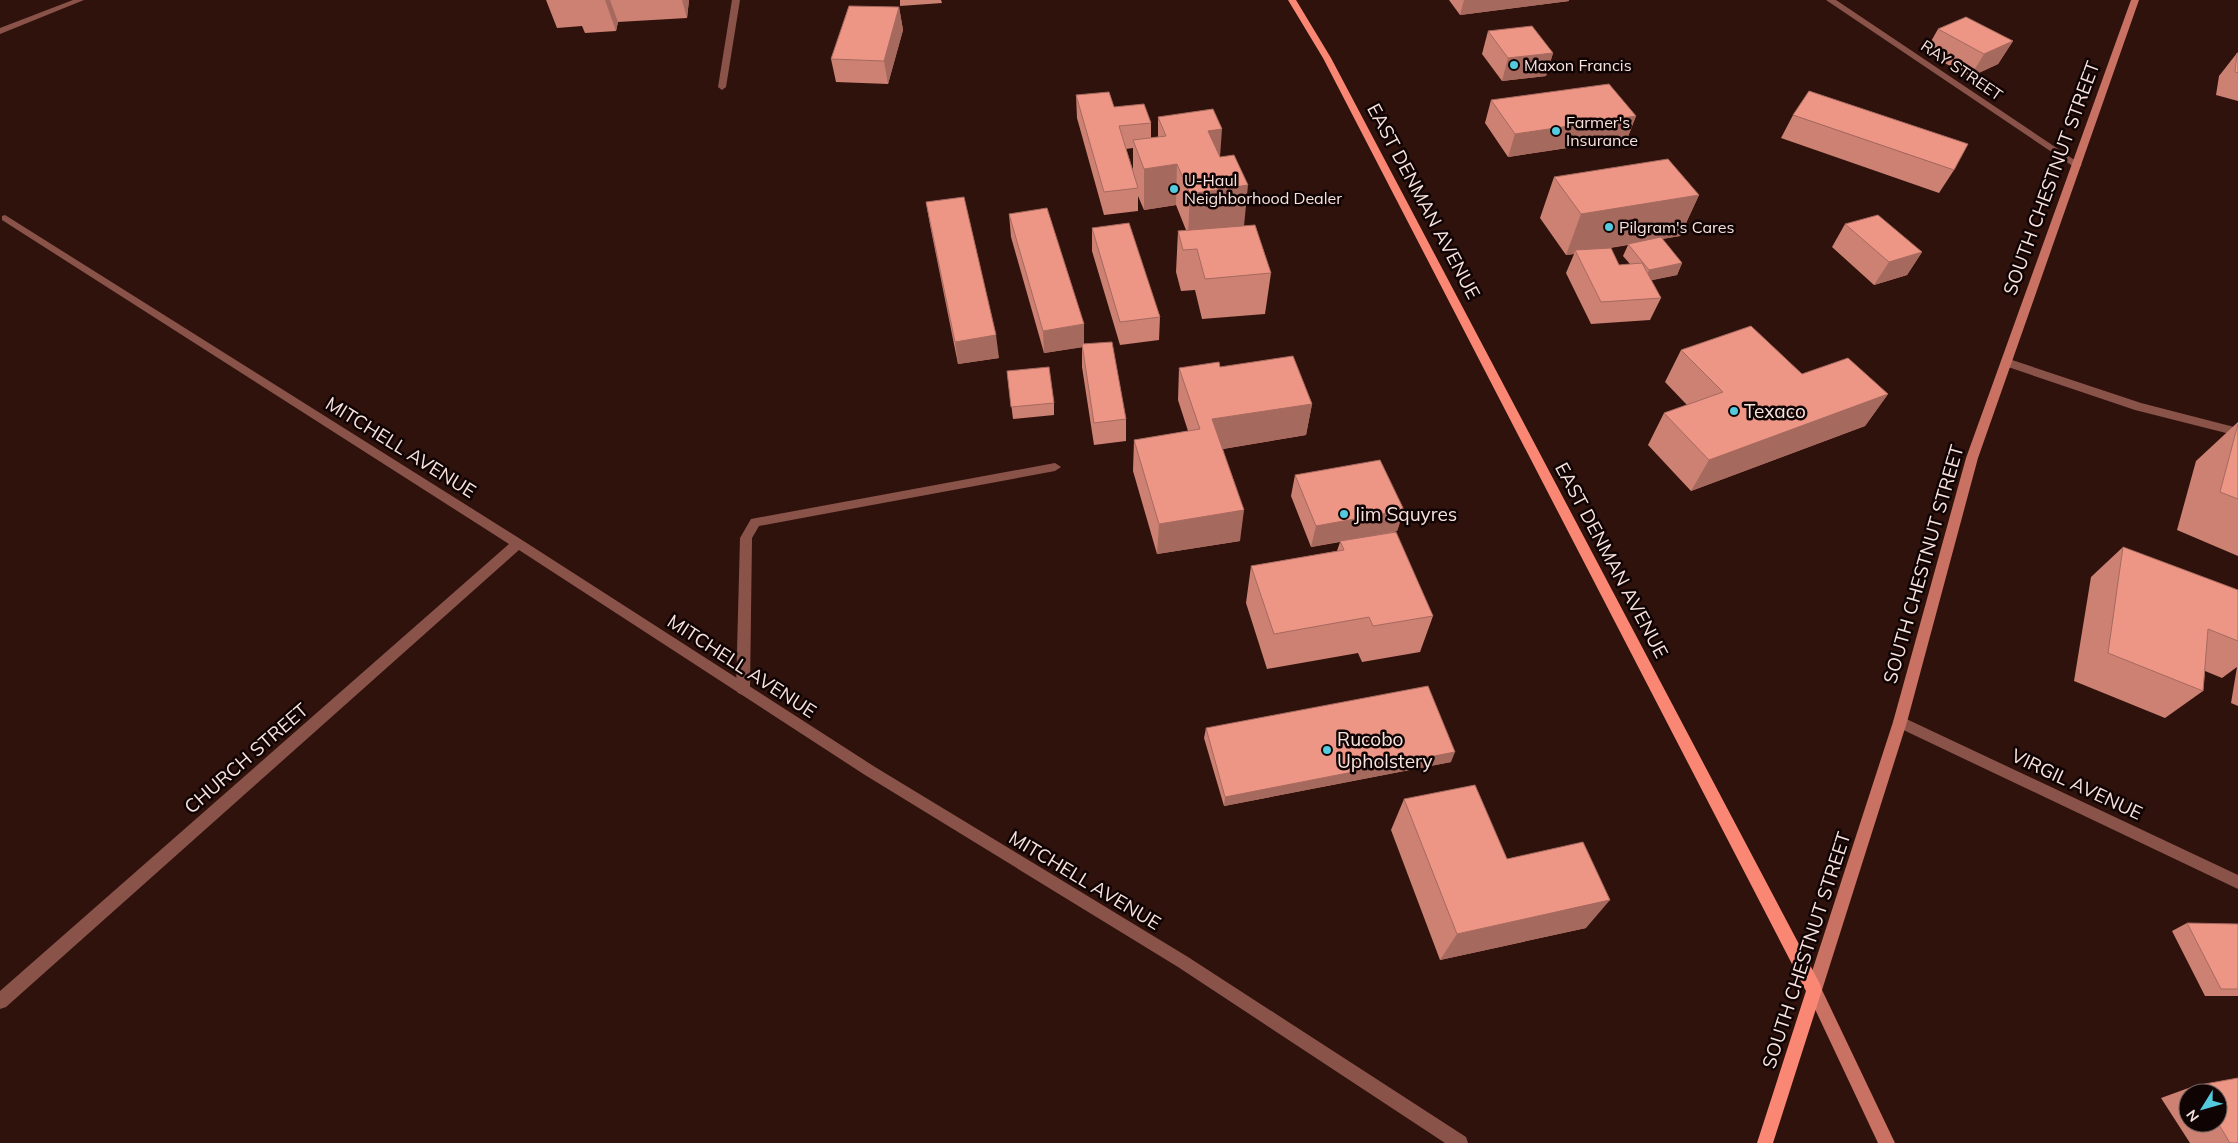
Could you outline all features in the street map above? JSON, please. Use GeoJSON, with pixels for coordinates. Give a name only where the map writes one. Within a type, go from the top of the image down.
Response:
{"type":"FeatureCollection","features":[{"type":"Feature","properties":{"kind":"main road","name":"EAST DENMAN AVENUE"},"geometry":{"type":"LineString","coordinates":[[1292,0],[1327,58],[1814,990],[1887,1143]]}},
{"type":"Feature","properties":{"kind":"main road","name":"SOUTH CHESTNUT STREET"},"geometry":{"type":"LineString","coordinates":[[1765,1143],[1900,722],[1972,458],[2078,165],[2135,0]]}},
{"type":"Feature","properties":{"kind":"street"},"geometry":{"type":"LineString","coordinates":[[0,30],[80,0]]}},
{"type":"Feature","properties":{"kind":"street"},"geometry":{"type":"LineString","coordinates":[[722,87],[736,0]]}},
{"type":"Feature","properties":{"kind":"street","name":"RAY STREET"},"geometry":{"type":"LineString","coordinates":[[1830,0],[2078,165]]}},
{"type":"Feature","properties":{"kind":"street","name":"MITCHELL AVENUE"},"geometry":{"type":"LineString","coordinates":[[5,218],[518,543],[870,771],[1183,962],[1460,1143]]}},
{"type":"Feature","properties":{"kind":"street"},"geometry":{"type":"LineString","coordinates":[[2006,362],[2139,407],[2238,432]]}},
{"type":"Feature","properties":{"kind":"street"},"geometry":{"type":"LineString","coordinates":[[743,689],[746,538],[755,522],[1055,467]]}},
{"type":"Feature","properties":{"kind":"street","name":"CHURCH STREET"},"geometry":{"type":"LineString","coordinates":[[0,1000],[518,543]]}},
{"type":"Feature","properties":{"kind":"street","name":"VIRGIL AVENUE"},"geometry":{"type":"LineString","coordinates":[[1900,722],[2238,882]]}},
{"type":"Feature","properties":{"kind":"building"},"geometry":{"type":"Polygon","coordinates":[[[849,6],[899,7],[884,61],[831,59],[849,6]]]}},
{"type":"Feature","properties":{"kind":"building"},"geometry":{"type":"Polygon","coordinates":[[[1966,17],[2013,41],[1984,54],[1938,29],[1966,17]]]}},
{"type":"Feature","properties":{"kind":"building"},"geometry":{"type":"Polygon","coordinates":[[[1532,26],[1553,53],[1508,58],[1488,31],[1532,26]]]}},
{"type":"Feature","properties":{"kind":"building"},"geometry":{"type":"Polygon","coordinates":[[[2238,53],[2238,73],[2235,72],[2238,53]]]}},
{"type":"Feature","properties":{"kind":"building"},"geometry":{"type":"Polygon","coordinates":[[[1609,84],[1636,116],[1515,134],[1491,100],[1609,84]]]}},
{"type":"Feature","properties":{"kind":"building"},"geometry":{"type":"Polygon","coordinates":[[[1809,91],[1968,144],[1954,170],[1793,115],[1809,91]]]}},
{"type":"Feature","properties":{"kind":"building"},"geometry":{"type":"Polygon","coordinates":[[[1109,92],[1114,107],[1144,104],[1151,123],[1119,126],[1138,188],[1104,192],[1076,95],[1109,92]]]}},
{"type":"Feature","properties":{"kind":"building"},"geometry":{"type":"Polygon","coordinates":[[[1213,109],[1222,129],[1208,131],[1220,157],[1234,155],[1248,185],[1190,194],[1177,164],[1144,169],[1133,140],[1166,136],[1158,117],[1213,109]]]}},
{"type":"Feature","properties":{"kind":"building"},"geometry":{"type":"Polygon","coordinates":[[[1668,159],[1699,195],[1581,214],[1554,177],[1668,159]]]}},
{"type":"Feature","properties":{"kind":"building"},"geometry":{"type":"Polygon","coordinates":[[[964,197],[996,335],[955,342],[926,202],[964,197]]]}},
{"type":"Feature","properties":{"kind":"building"},"geometry":{"type":"Polygon","coordinates":[[[1047,208],[1084,324],[1043,331],[1009,214],[1047,208]]]}},
{"type":"Feature","properties":{"kind":"building"},"geometry":{"type":"Polygon","coordinates":[[[1878,215],[1922,252],[1889,262],[1845,224],[1878,215]]]}},
{"type":"Feature","properties":{"kind":"building"},"geometry":{"type":"Polygon","coordinates":[[[1129,223],[1160,317],[1120,322],[1092,228],[1129,223]]]}},
{"type":"Feature","properties":{"kind":"building"},"geometry":{"type":"Polygon","coordinates":[[[1255,225],[1271,273],[1205,279],[1197,249],[1183,250],[1178,231],[1255,225]]]}},
{"type":"Feature","properties":{"kind":"building"},"geometry":{"type":"Polygon","coordinates":[[[1661,237],[1682,263],[1649,270],[1628,244],[1661,237]]]}},
{"type":"Feature","properties":{"kind":"building"},"geometry":{"type":"Polygon","coordinates":[[[1611,248],[1619,265],[1642,263],[1661,298],[1601,302],[1575,250],[1611,248]]]}},
{"type":"Feature","properties":{"kind":"building"},"geometry":{"type":"Polygon","coordinates":[[[1751,326],[1802,374],[1848,358],[1888,394],[1709,460],[1664,413],[1723,392],[1681,350],[1751,326]]]}},
{"type":"Feature","properties":{"kind":"building"},"geometry":{"type":"Polygon","coordinates":[[[1112,342],[1126,419],[1094,423],[1082,344],[1112,342]]]}},
{"type":"Feature","properties":{"kind":"building"},"geometry":{"type":"Polygon","coordinates":[[[1293,356],[1312,404],[1212,419],[1244,510],[1159,524],[1134,440],[1200,429],[1179,368],[1219,362],[1220,367],[1293,356]]]}},
{"type":"Feature","properties":{"kind":"building"},"geometry":{"type":"Polygon","coordinates":[[[1049,367],[1054,403],[1011,407],[1007,371],[1049,367]]]}},
{"type":"Feature","properties":{"kind":"building"},"geometry":{"type":"Polygon","coordinates":[[[2238,424],[2238,499],[2220,492],[2238,424]]]}},
{"type":"Feature","properties":{"kind":"building"},"geometry":{"type":"Polygon","coordinates":[[[1380,460],[1404,510],[1316,526],[1295,475],[1380,460]]]}},
{"type":"Feature","properties":{"kind":"building"},"geometry":{"type":"Polygon","coordinates":[[[1396,532],[1433,616],[1373,626],[1369,617],[1274,634],[1251,566],[1344,550],[1340,541],[1396,532]]]}},
{"type":"Feature","properties":{"kind":"building"},"geometry":{"type":"Polygon","coordinates":[[[2123,547],[2238,590],[2238,641],[2208,629],[2203,691],[2108,653],[2123,547]]]}},
{"type":"Feature","properties":{"kind":"building","name":"Rucobo Upholstery"},"geometry":{"type":"Polygon","coordinates":[[[1428,686],[1455,752],[1225,797],[1206,728],[1428,686]]]}},
{"type":"Feature","properties":{"kind":"building"},"geometry":{"type":"Polygon","coordinates":[[[1475,785],[1507,859],[1583,842],[1610,900],[1457,934],[1404,799],[1475,785]]]}},
{"type":"Feature","properties":{"kind":"building"},"geometry":{"type":"Polygon","coordinates":[[[2187,923],[2238,924],[2238,989],[2221,989],[2187,923]]]}},
{"type":"Feature","properties":{"kind":"building"},"geometry":{"type":"Polygon","coordinates":[[[2238,1078],[2238,1143],[2230,1143],[2224,1133],[2228,1133],[2228,1083],[2210,1083],[2238,1078]]]}},
{"type":"Feature","properties":{"kind":"place","name":"Maxon Francis"},"geometry":{"type":"Point","coordinates":[1514,65]}},
{"type":"Feature","properties":{"kind":"place","name":"Farmer's Insurance"},"geometry":{"type":"Point","coordinates":[1556,131]}},
{"type":"Feature","properties":{"kind":"place","name":"U-Haul Neighborhood Dealer"},"geometry":{"type":"Point","coordinates":[1174,189]}},
{"type":"Feature","properties":{"kind":"place","name":"Pilgram's Cares"},"geometry":{"type":"Point","coordinates":[1609,227]}},
{"type":"Feature","properties":{"kind":"place","name":"Texaco"},"geometry":{"type":"Point","coordinates":[1734,411]}},
{"type":"Feature","properties":{"kind":"place","name":"Jim Squyres"},"geometry":{"type":"Point","coordinates":[1344,514]}},
{"type":"Feature","properties":{"kind":"place","name":"Rucobo Upholstery"},"geometry":{"type":"Point","coordinates":[1327,750]}}]}
